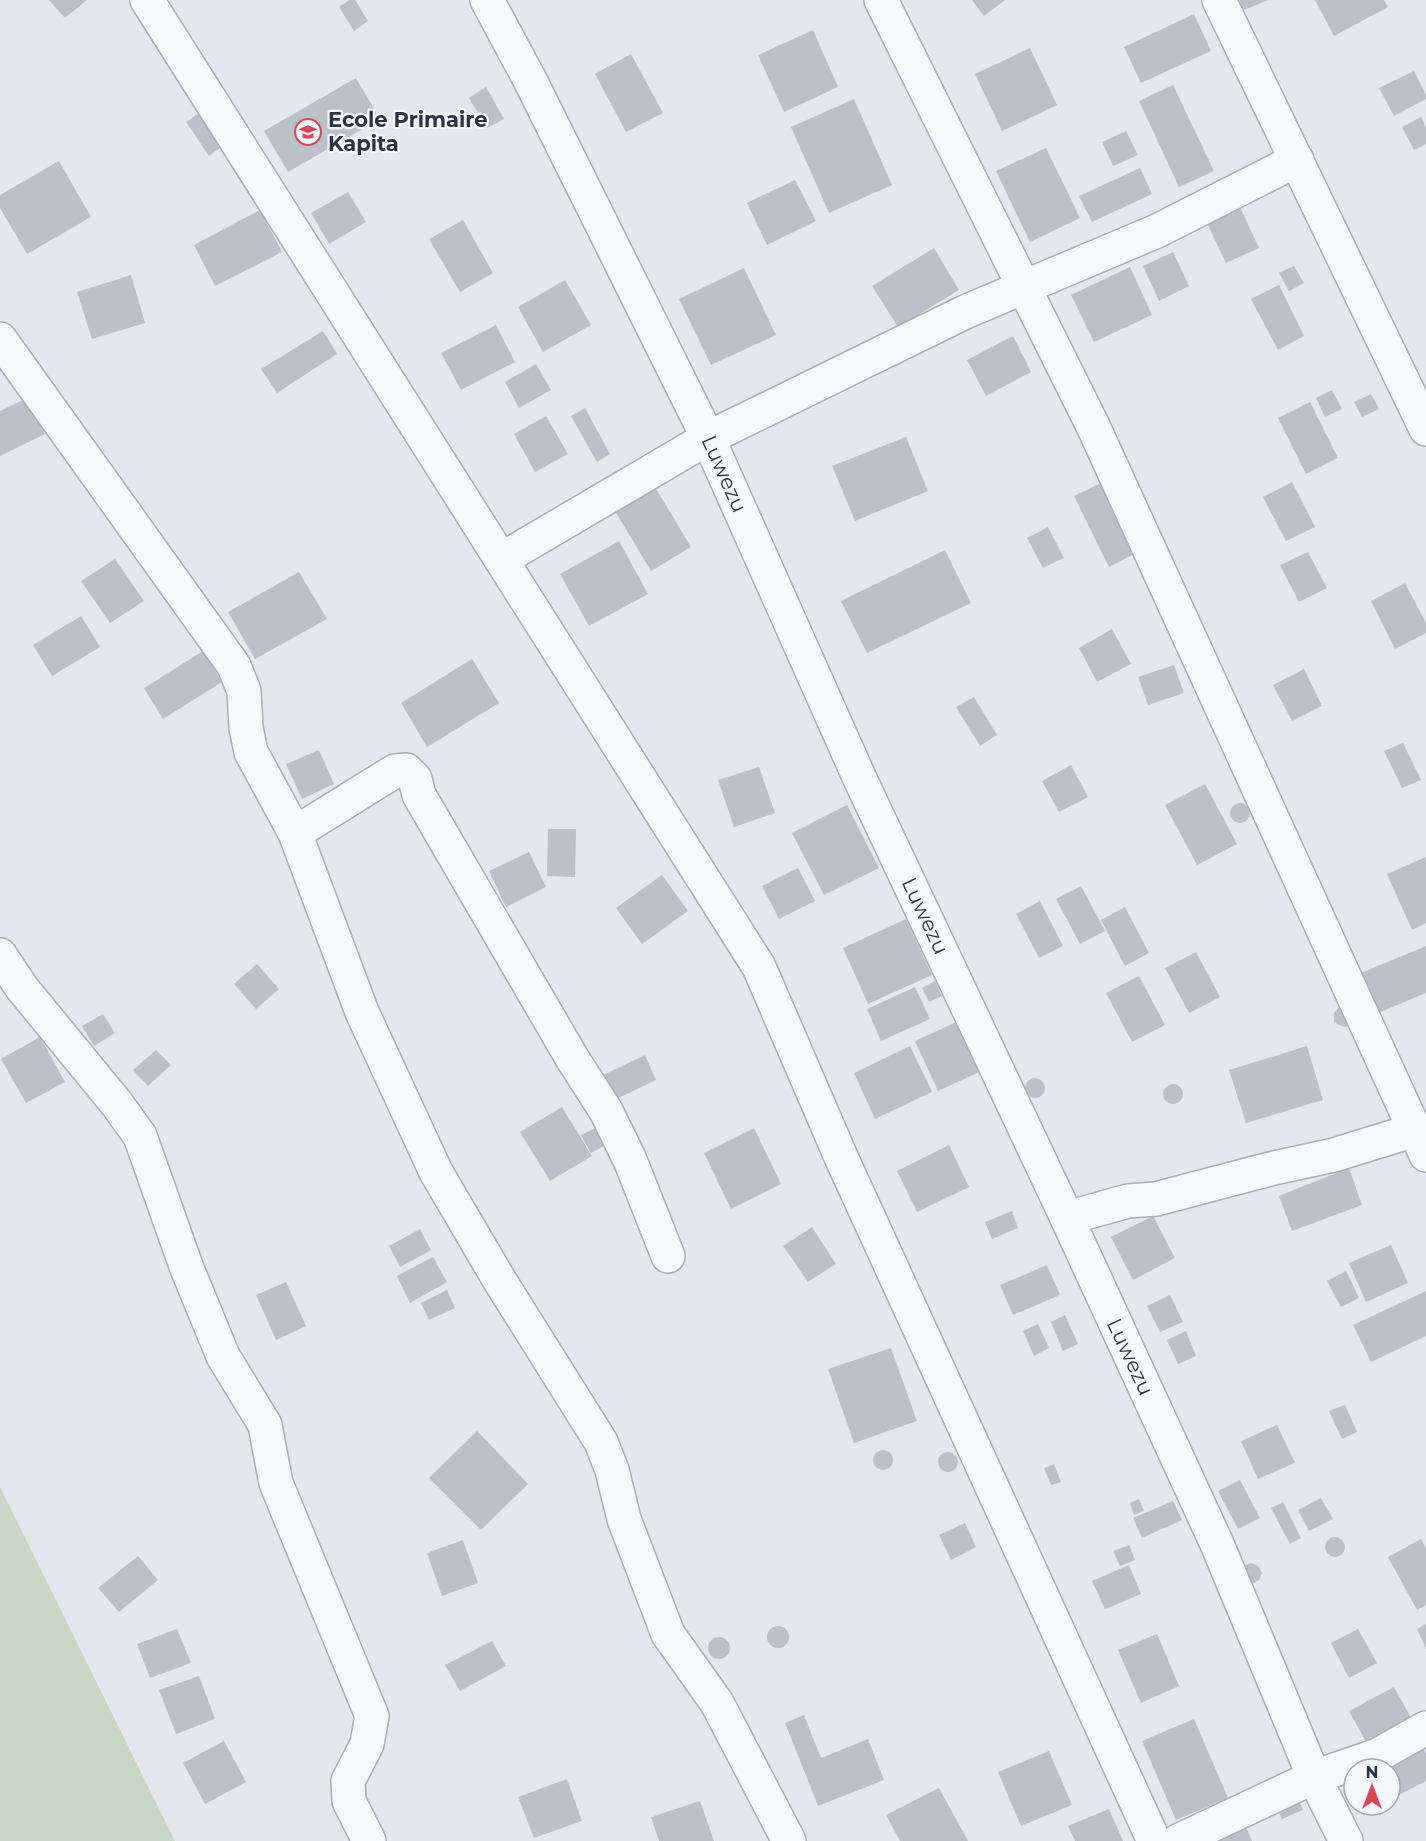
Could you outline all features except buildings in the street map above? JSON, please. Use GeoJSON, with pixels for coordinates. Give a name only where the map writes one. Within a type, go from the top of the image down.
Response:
{"type":"FeatureCollection","features":[{"type":"Feature","properties":{"kind":"street"},"geometry":{"type":"LineString","coordinates":[[147,0],[759,967],[841,1157],[1154,1841]]}},
{"type":"Feature","properties":{"kind":"street","name":"Luwezu"},"geometry":{"type":"LineString","coordinates":[[487,0],[530,80],[708,438],[860,779],[1067,1218],[1217,1544],[1314,1777],[1346,1841]]}},
{"type":"Feature","properties":{"kind":"street"},"geometry":{"type":"LineString","coordinates":[[880,0],[1093,426],[1420,1142],[1334,1155],[1156,1199],[1128,1201],[1067,1218]]}},
{"type":"Feature","properties":{"kind":"street"},"geometry":{"type":"LineString","coordinates":[[1219,0],[1426,429]]}},
{"type":"Feature","properties":{"kind":"street"},"geometry":{"type":"LineString","coordinates":[[501,559],[708,438],[965,312],[1157,231],[1297,160]]}},
{"type":"Feature","properties":{"kind":"street"},"geometry":{"type":"LineString","coordinates":[[0,339],[234,666],[244,691],[246,728],[251,752],[295,833],[362,1012],[436,1172],[500,1281],[602,1442],[612,1470],[624,1519],[668,1634],[717,1702],[789,1841]]}},
{"type":"Feature","properties":{"kind":"street"},"geometry":{"type":"LineString","coordinates":[[295,833],[395,771],[406,770],[415,779],[419,795],[572,1058],[606,1111],[630,1160],[668,1256]]}},
{"type":"Feature","properties":{"kind":"street"},"geometry":{"type":"LineString","coordinates":[[0,955],[22,988],[117,1104],[140,1136],[186,1266],[223,1356],[265,1425],[276,1483],[372,1716],[367,1744],[348,1781],[349,1801],[369,1841]]}},
{"type":"Feature","properties":{"kind":"street"},"geometry":{"type":"LineString","coordinates":[[1178,1841],[1314,1777],[1378,1755],[1426,1728]]}},
{"type":"Feature","properties":{"kind":"green space"},"geometry":{"type":"Polygon","coordinates":[[[0,1487],[175,1841],[0,1841],[0,1487]]]}},
{"type":"Feature","properties":{"kind":"place","name":"Ecole Primaire Kapita"},"geometry":{"type":"Point","coordinates":[308,132]}}]}
